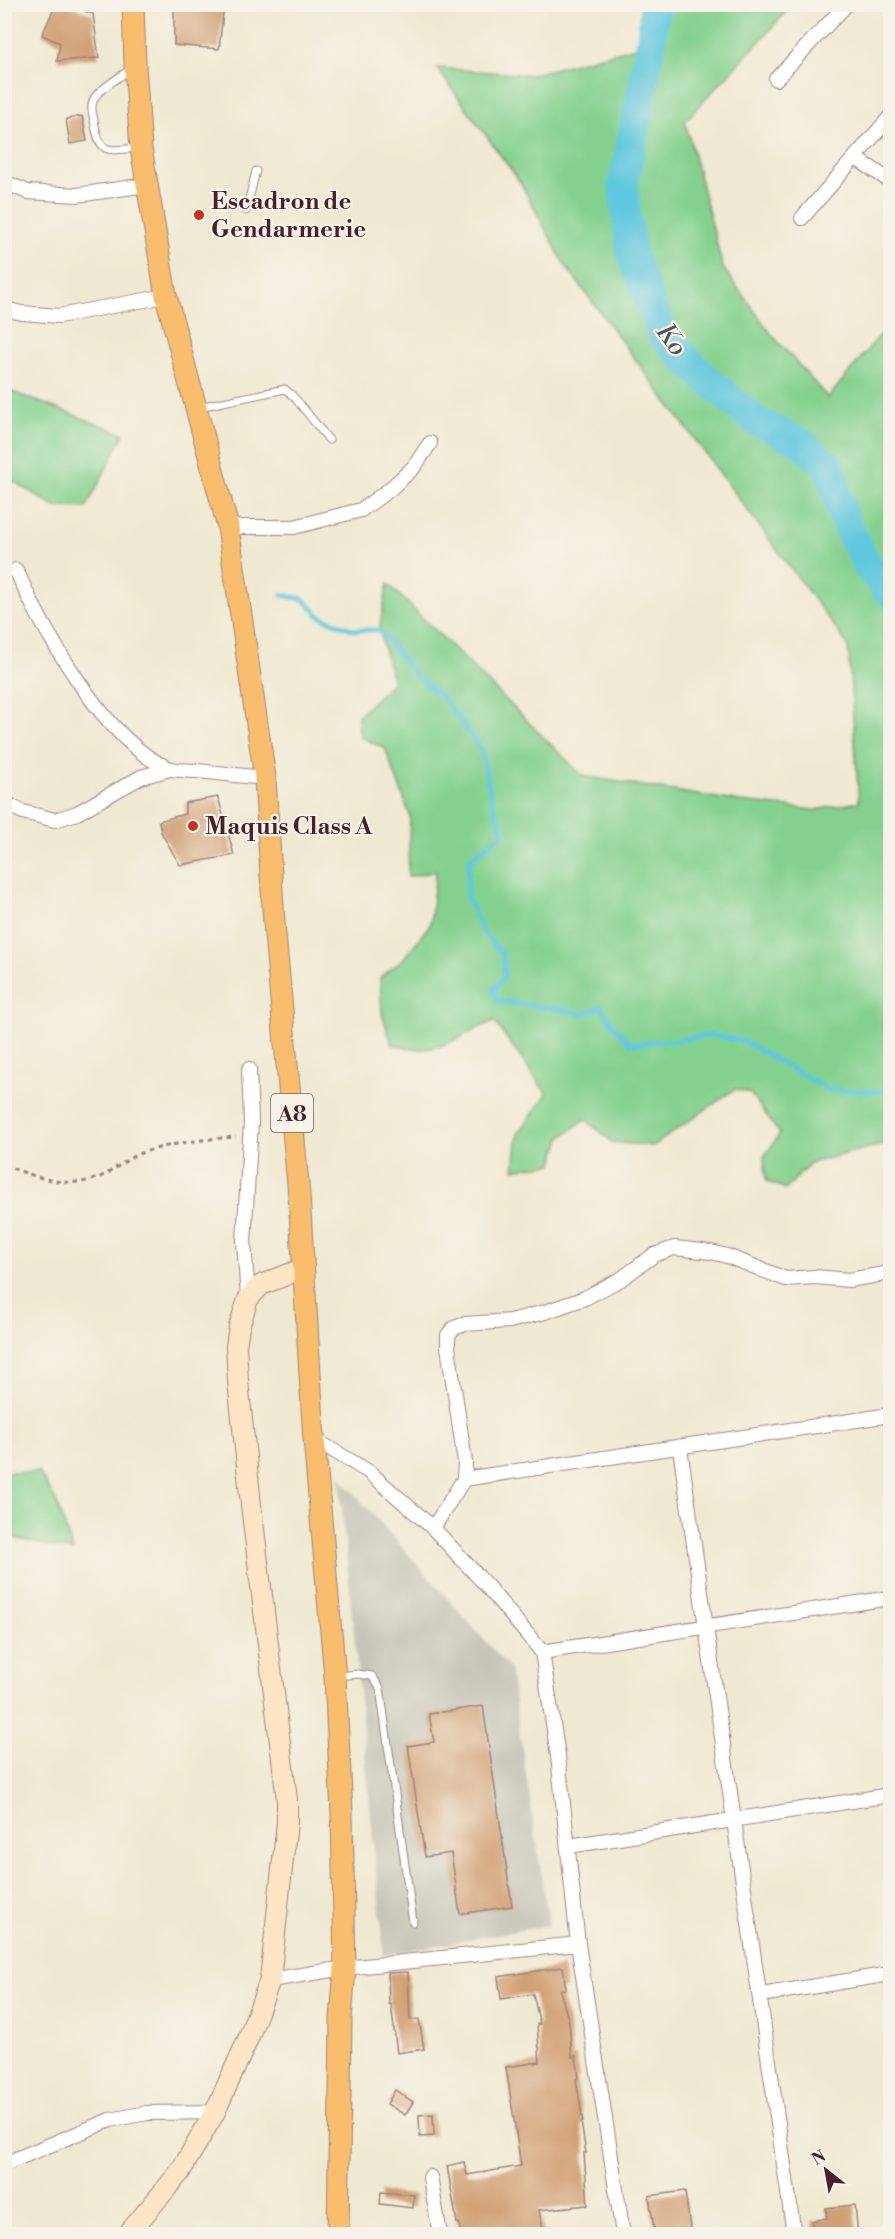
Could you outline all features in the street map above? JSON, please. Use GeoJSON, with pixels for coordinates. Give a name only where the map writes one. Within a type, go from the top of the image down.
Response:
{"type":"FeatureCollection","features":[{"type":"Feature","properties":{"kind":"main road","name":"A8"},"geometry":{"type":"LineString","coordinates":[[133,4],[141,148],[147,185],[166,296],[228,527],[265,778],[274,923],[304,1268],[314,1439],[335,1677],[342,1813],[345,1968],[341,2019],[338,2235]]}},
{"type":"Feature","properties":{"kind":"street"},"geometry":{"type":"LineString","coordinates":[[776,79],[847,4]]}},
{"type":"Feature","properties":{"kind":"street"},"geometry":{"type":"LineString","coordinates":[[802,218],[891,117]]}},
{"type":"Feature","properties":{"kind":"street"},"geometry":{"type":"LineString","coordinates":[[856,158],[891,181]]}},
{"type":"Feature","properties":{"kind":"street"},"geometry":{"type":"LineString","coordinates":[[4,182],[28,192],[77,195],[147,185]]}},
{"type":"Feature","properties":{"kind":"street"},"geometry":{"type":"LineString","coordinates":[[4,309],[59,316],[166,296]]}},
{"type":"Feature","properties":{"kind":"street"},"geometry":{"type":"LineString","coordinates":[[228,527],[294,527],[361,510],[389,490],[414,467],[429,443]]}},
{"type":"Feature","properties":{"kind":"street"},"geometry":{"type":"LineString","coordinates":[[16,570],[51,639],[93,701],[133,743],[170,769]]}},
{"type":"Feature","properties":{"kind":"street"},"geometry":{"type":"LineString","coordinates":[[4,803],[23,812],[56,820],[77,813],[141,777],[170,769],[265,778]]}},
{"type":"Feature","properties":{"kind":"street"},"geometry":{"type":"LineString","coordinates":[[128,2235],[180,2172],[215,2112],[248,2039],[270,1980],[286,1833],[287,1800],[250,1505],[236,1346],[248,1299],[244,1242],[249,1136],[249,1069]]}},
{"type":"Feature","properties":{"kind":"street"},"geometry":{"type":"LineString","coordinates":[[433,1528],[464,1479],[465,1462],[448,1347],[448,1335],[454,1328],[465,1324],[510,1321],[585,1298],[621,1279],[654,1255],[674,1248],[727,1256],[786,1280],[815,1277],[849,1280],[891,1273]]}},
{"type":"Feature","properties":{"kind":"street"},"geometry":{"type":"LineString","coordinates":[[248,1299],[261,1286],[304,1268]]}},
{"type":"Feature","properties":{"kind":"street"},"geometry":{"type":"LineString","coordinates":[[464,1479],[891,1415]]}},
{"type":"Feature","properties":{"kind":"street"},"geometry":{"type":"LineString","coordinates":[[314,1439],[369,1472],[433,1528],[486,1585],[542,1652],[558,1756],[578,1944],[623,2235]]}},
{"type":"Feature","properties":{"kind":"street"},"geometry":{"type":"LineString","coordinates":[[680,1448],[794,2235]]}},
{"type":"Feature","properties":{"kind":"street"},"geometry":{"type":"LineString","coordinates":[[542,1652],[891,1598]]}},
{"type":"Feature","properties":{"kind":"street"},"geometry":{"type":"LineString","coordinates":[[569,1846],[891,1795]]}},
{"type":"Feature","properties":{"kind":"street"},"geometry":{"type":"LineString","coordinates":[[270,1980],[345,1968],[578,1944]]}},
{"type":"Feature","properties":{"kind":"street"},"geometry":{"type":"LineString","coordinates":[[760,1995],[891,1974]]}},
{"type":"Feature","properties":{"kind":"street"},"geometry":{"type":"LineString","coordinates":[[4,2164],[110,2120],[147,2113],[215,2112]]}},
{"type":"Feature","properties":{"kind":"street"},"geometry":{"type":"LineString","coordinates":[[430,2177],[440,2235]]}},
{"type":"Feature","properties":{"kind":"lane"},"geometry":{"type":"LineString","coordinates":[[135,66],[96,96],[91,106],[97,141],[102,147],[109,150],[141,148]]}},
{"type":"Feature","properties":{"kind":"lane"},"geometry":{"type":"LineString","coordinates":[[246,211],[256,171]]}},
{"type":"Feature","properties":{"kind":"lane"},"geometry":{"type":"LineString","coordinates":[[196,408],[285,389],[296,398],[329,440]]}},
{"type":"Feature","properties":{"kind":"lane"},"geometry":{"type":"LineString","coordinates":[[335,1677],[358,1674],[372,1676],[380,1688],[413,1922]]}},
{"type":"Feature","properties":{"kind":"path"},"geometry":{"type":"LineString","coordinates":[[4,1165],[34,1176],[75,1184],[103,1176],[139,1154],[195,1140],[249,1136]]}},
{"type":"Feature","properties":{"kind":"shaded area"},"geometry":{"type":"Polygon","coordinates":[[[339,1476],[510,1669],[549,1925],[384,1955],[339,1476]]]}},
{"type":"Feature","properties":{"kind":"green space"},"geometry":{"type":"Polygon","coordinates":[[[655,5],[793,5],[685,121],[723,268],[772,335],[828,398],[890,323],[890,1144],[810,1163],[786,1189],[766,1181],[764,1157],[780,1134],[750,1093],[735,1089],[653,1146],[612,1142],[585,1119],[561,1138],[553,1164],[514,1169],[518,1134],[547,1094],[494,1021],[446,1044],[422,1049],[392,1044],[382,1014],[380,978],[403,959],[430,925],[436,871],[408,877],[410,815],[385,748],[360,737],[358,716],[393,682],[379,630],[388,584],[583,776],[741,802],[815,810],[859,802],[848,645],[565,265],[520,182],[437,68],[530,75],[651,43],[655,5]]]}},
{"type":"Feature","properties":{"kind":"green space"},"geometry":{"type":"Polygon","coordinates":[[[5,389],[124,434],[86,508],[55,507],[5,476],[5,389]]]}},
{"type":"Feature","properties":{"kind":"green space"},"geometry":{"type":"Polygon","coordinates":[[[5,1472],[39,1472],[56,1501],[73,1551],[5,1536],[5,1472]]]}},
{"type":"Feature","properties":{"kind":"building"},"geometry":{"type":"Polygon","coordinates":[[[56,4],[64,4],[93,14],[99,58],[57,61],[60,43],[42,35],[56,4]]]}},
{"type":"Feature","properties":{"kind":"building"},"geometry":{"type":"Polygon","coordinates":[[[174,4],[224,4],[219,49],[174,45],[174,4]]]}},
{"type":"Feature","properties":{"kind":"building"},"geometry":{"type":"Polygon","coordinates":[[[82,116],[87,141],[70,144],[66,119],[82,116]]]}},
{"type":"Feature","properties":{"kind":"building","name":"Maquis Class A"},"geometry":{"type":"Polygon","coordinates":[[[218,797],[234,855],[180,865],[161,832],[159,821],[185,814],[185,803],[218,797]]]}},
{"type":"Feature","properties":{"kind":"building"},"geometry":{"type":"Polygon","coordinates":[[[483,1706],[512,1906],[460,1914],[451,1853],[425,1857],[408,1746],[434,1742],[429,1714],[483,1706]]]}},
{"type":"Feature","properties":{"kind":"building"},"geometry":{"type":"Polygon","coordinates":[[[563,1967],[566,1989],[560,1990],[569,2022],[572,2057],[576,2056],[579,2078],[576,2079],[586,2153],[584,2153],[588,2205],[539,2210],[544,2235],[461,2235],[447,2166],[464,2162],[467,2175],[521,2166],[506,2067],[540,2062],[537,2024],[540,2024],[533,1994],[501,1999],[498,1977],[563,1967]]]}},
{"type":"Feature","properties":{"kind":"building"},"geometry":{"type":"Polygon","coordinates":[[[408,1972],[410,2020],[419,2019],[424,2049],[397,2053],[391,2004],[389,2004],[388,1973],[408,1972]]]}},
{"type":"Feature","properties":{"kind":"building"},"geometry":{"type":"Polygon","coordinates":[[[395,2090],[413,2102],[405,2115],[387,2104],[395,2090]]]}},
{"type":"Feature","properties":{"kind":"building"},"geometry":{"type":"Polygon","coordinates":[[[433,2114],[434,2136],[420,2137],[419,2115],[433,2114]]]}},
{"type":"Feature","properties":{"kind":"building"},"geometry":{"type":"Polygon","coordinates":[[[685,2191],[691,2235],[655,2235],[649,2196],[685,2191]]]}},
{"type":"Feature","properties":{"kind":"building"},"geometry":{"type":"Polygon","coordinates":[[[381,2192],[414,2195],[413,2208],[380,2204],[381,2192]]]}},
{"type":"Feature","properties":{"kind":"building"},"geometry":{"type":"Polygon","coordinates":[[[855,2205],[858,2235],[814,2235],[812,2221],[827,2218],[826,2208],[855,2205]]]}},
{"type":"Feature","properties":{"kind":"waterway","name":"Ko"},"geometry":{"type":"LineString","coordinates":[[655,4],[651,43],[623,186],[631,253],[663,335],[703,376],[756,421],[800,442],[830,467],[843,517],[867,565],[890,594]]}},
{"type":"Feature","properties":{"kind":"waterway"},"geometry":{"type":"LineString","coordinates":[[282,595],[303,599],[321,617],[354,630],[379,630],[416,676],[443,698],[481,749],[493,805],[503,833],[469,860],[467,897],[483,933],[502,953],[505,976],[493,990],[498,1001],[570,1011],[582,1015],[601,1007],[612,1024],[631,1044],[709,1035],[743,1041],[829,1090],[890,1092]]}},
{"type":"Feature","properties":{"kind":"place","name":"Escadron de Gendarmerie"},"geometry":{"type":"Point","coordinates":[199,215]}},
{"type":"Feature","properties":{"kind":"place","name":"Maquis Class A"},"geometry":{"type":"Point","coordinates":[193,826]}}]}
